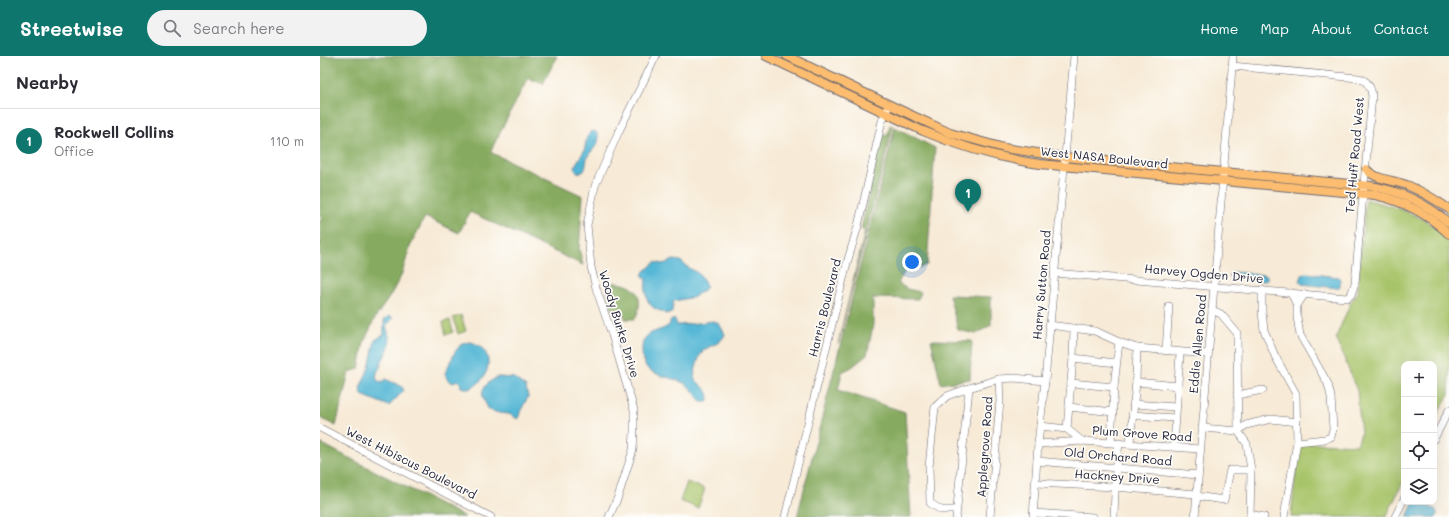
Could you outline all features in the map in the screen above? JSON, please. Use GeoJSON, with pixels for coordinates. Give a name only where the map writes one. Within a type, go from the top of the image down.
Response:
{"type":"FeatureCollection","features":[{"type":"Feature","properties":{"kind":"main road","name":"West NASA Boulevard"},"geometry":{"type":"LineString","coordinates":[[766,56],[932,135],[973,150],[1021,161],[1064,166],[1364,194],[1393,200],[1424,215],[1449,234]]}},
{"type":"Feature","properties":{"kind":"main road","name":"West NASA Boulevard"},"geometry":{"type":"LineString","coordinates":[[787,56],[934,126],[973,140],[1014,150],[1064,157],[1364,185],[1386,189],[1406,196],[1427,206],[1449,224]]}},
{"type":"Feature","properties":{"kind":"main road"},"geometry":{"type":"LineString","coordinates":[[820,82],[825,74]]}},
{"type":"Feature","properties":{"kind":"main road"},"geometry":{"type":"LineString","coordinates":[[1366,169],[1372,175],[1401,183],[1420,191],[1449,209]]}},
{"type":"Feature","properties":{"kind":"main road"},"geometry":{"type":"LineString","coordinates":[[1424,215],[1443,224],[1449,224]]}},
{"type":"Feature","properties":{"kind":"street","name":"Woody Burke Drive"},"geometry":{"type":"LineString","coordinates":[[609,517],[618,497],[633,450],[634,410],[612,335],[596,288],[591,267],[587,225],[595,186],[618,133],[656,56]]}},
{"type":"Feature","properties":{"kind":"street","name":"Harry Sutton Road"},"geometry":{"type":"LineString","coordinates":[[1034,515],[1038,444],[1074,56]]}},
{"type":"Feature","properties":{"kind":"street","name":"Eddie Allen Road"},"geometry":{"type":"LineString","coordinates":[[1195,517],[1233,56]]}},
{"type":"Feature","properties":{"kind":"street","name":"Ted Huff Road West"},"geometry":{"type":"LineString","coordinates":[[1232,66],[1358,78],[1364,80],[1370,86],[1372,96],[1364,194],[1355,283],[1351,295]]}},
{"type":"Feature","properties":{"kind":"street","name":"Harris Boulevard"},"geometry":{"type":"LineString","coordinates":[[785,517],[847,263],[858,226],[885,113],[889,105]]}},
{"type":"Feature","properties":{"kind":"street","name":"Harvey Ogden Drive"},"geometry":{"type":"LineString","coordinates":[[1054,273],[1347,298],[1351,295]]}},
{"type":"Feature","properties":{"kind":"street"},"geometry":{"type":"LineString","coordinates":[[1262,290],[1264,330],[1275,356],[1296,394],[1297,442],[1284,517]]}},
{"type":"Feature","properties":{"kind":"street"},"geometry":{"type":"LineString","coordinates":[[1291,293],[1297,305],[1300,335],[1328,384],[1331,397],[1333,429],[1331,437],[1326,439],[1297,442]]}},
{"type":"Feature","properties":{"kind":"street"},"geometry":{"type":"LineString","coordinates":[[1297,305],[1306,294]]}},
{"type":"Feature","properties":{"kind":"street"},"geometry":{"type":"LineString","coordinates":[[1166,351],[1169,306]]}},
{"type":"Feature","properties":{"kind":"street"},"geometry":{"type":"LineString","coordinates":[[1212,310],[1221,314],[1237,333],[1238,431],[1247,444],[1251,470],[1250,516],[1264,517]]}},
{"type":"Feature","properties":{"kind":"street"},"geometry":{"type":"LineString","coordinates":[[1049,325],[1094,331],[1137,348],[1180,353],[1208,354]]}},
{"type":"Feature","properties":{"kind":"street"},"geometry":{"type":"LineString","coordinates":[[1040,426],[1067,429],[1074,328]]}},
{"type":"Feature","properties":{"kind":"street"},"geometry":{"type":"LineString","coordinates":[[1111,442],[1114,387],[1119,342]]}},
{"type":"Feature","properties":{"kind":"street"},"geometry":{"type":"LineString","coordinates":[[1130,443],[1136,382],[1137,348]]}},
{"type":"Feature","properties":{"kind":"street"},"geometry":{"type":"LineString","coordinates":[[1174,446],[1180,353]]}},
{"type":"Feature","properties":{"kind":"street"},"geometry":{"type":"LineString","coordinates":[[1073,358],[1116,363]]}},
{"type":"Feature","properties":{"kind":"street"},"geometry":{"type":"LineString","coordinates":[[969,388],[956,514],[941,510],[930,504],[929,467],[935,407],[946,396],[969,388],[999,379],[1014,378],[1045,381]]}},
{"type":"Feature","properties":{"kind":"street","name":"Applegrove Road"},"geometry":{"type":"LineString","coordinates":[[990,517],[1000,401],[999,379]]}},
{"type":"Feature","properties":{"kind":"street"},"geometry":{"type":"LineString","coordinates":[[1136,382],[1178,386]]}},
{"type":"Feature","properties":{"kind":"street"},"geometry":{"type":"LineString","coordinates":[[1071,383],[1114,387]]}},
{"type":"Feature","properties":{"kind":"street"},"geometry":{"type":"LineString","coordinates":[[1237,395],[1263,390]]}},
{"type":"Feature","properties":{"kind":"street"},"geometry":{"type":"LineString","coordinates":[[1133,404],[1176,407]]}},
{"type":"Feature","properties":{"kind":"street"},"geometry":{"type":"LineString","coordinates":[[1069,407],[1113,412]]}},
{"type":"Feature","properties":{"kind":"street"},"geometry":{"type":"LineString","coordinates":[[1437,433],[1449,410]]}},
{"type":"Feature","properties":{"kind":"street"},"geometry":{"type":"LineString","coordinates":[[1132,415],[1175,418]]}},
{"type":"Feature","properties":{"kind":"street"},"geometry":{"type":"LineString","coordinates":[[1202,428],[1238,431],[1246,425],[1271,419],[1297,422]]}},
{"type":"Feature","properties":{"kind":"street","name":"West Hibiscus Boulevard"},"geometry":{"type":"LineString","coordinates":[[320,428],[491,517]]}},
{"type":"Feature","properties":{"kind":"street","name":"Plum Grove Road"},"geometry":{"type":"LineString","coordinates":[[1067,429],[1082,441]]}},
{"type":"Feature","properties":{"kind":"street","name":"Plum Grove Road"},"geometry":{"type":"LineString","coordinates":[[1038,444],[1082,441],[1130,443],[1200,449]]}},
{"type":"Feature","properties":{"kind":"street"},"geometry":{"type":"LineString","coordinates":[[1114,517],[1116,468],[1119,443]]}},
{"type":"Feature","properties":{"kind":"street","name":"Old Orchard Road"},"geometry":{"type":"LineString","coordinates":[[1037,461],[1198,476]]}},
{"type":"Feature","properties":{"kind":"street","name":"Hackney Drive"},"geometry":{"type":"LineString","coordinates":[[1036,483],[1115,487],[1196,495],[1224,500],[1230,470],[1251,470]]}},
{"type":"Feature","properties":{"kind":"street","name":"Woody Burke Drive"},"geometry":{"type":"LineString","coordinates":[[604,517],[615,494],[620,489]]}},
{"type":"Feature","properties":{"kind":"street"},"geometry":{"type":"LineString","coordinates":[[1395,517],[1401,505]]}},
{"type":"Feature","properties":{"kind":"street"},"geometry":{"type":"LineString","coordinates":[[1034,515],[1089,517]]}},
{"type":"Feature","properties":{"kind":"green space"},"geometry":{"type":"Polygon","coordinates":[[[320,56],[557,56],[543,84],[528,78],[490,152],[583,196],[579,249],[583,265],[470,212],[459,233],[425,217],[411,244],[401,276],[375,318],[364,342],[359,369],[349,372],[336,426],[320,418],[320,222],[322,217],[320,216],[320,56]]]}},
{"type":"Feature","properties":{"kind":"green space"},"geometry":{"type":"Polygon","coordinates":[[[890,125],[893,126],[838,344],[865,231],[861,229],[882,134],[887,136],[890,125]]]}},
{"type":"Feature","properties":{"kind":"green space"},"geometry":{"type":"Polygon","coordinates":[[[895,127],[935,148],[927,265],[905,271],[898,283],[907,289],[921,292],[918,299],[873,298],[873,326],[867,355],[852,367],[842,372],[838,390],[905,412],[911,517],[797,517],[895,127]]]}},
{"type":"Feature","properties":{"kind":"green space"},"geometry":{"type":"Polygon","coordinates":[[[1366,199],[1400,209],[1425,220],[1449,240],[1449,394],[1437,415],[1437,361],[1401,361],[1401,486],[1386,517],[1291,517],[1299,444],[1314,443],[1357,445],[1361,433],[1357,391],[1336,337],[1351,302],[1358,292],[1366,199]]]}},
{"type":"Feature","properties":{"kind":"green space"},"geometry":{"type":"Polygon","coordinates":[[[608,283],[625,284],[636,291],[640,303],[635,319],[625,319],[624,314],[614,315],[608,294],[608,283]]]}},
{"type":"Feature","properties":{"kind":"green space"},"geometry":{"type":"Polygon","coordinates":[[[949,295],[991,297],[991,325],[976,334],[958,330],[949,295]]]}},
{"type":"Feature","properties":{"kind":"green space"},"geometry":{"type":"Polygon","coordinates":[[[461,315],[466,331],[458,334],[453,318],[461,315]]]}},
{"type":"Feature","properties":{"kind":"green space"},"geometry":{"type":"Polygon","coordinates":[[[450,320],[453,332],[446,335],[443,322],[450,320]]]}},
{"type":"Feature","properties":{"kind":"green space"},"geometry":{"type":"Polygon","coordinates":[[[931,340],[972,341],[970,379],[941,384],[931,340]]]}},
{"type":"Feature","properties":{"kind":"green space"},"geometry":{"type":"Polygon","coordinates":[[[320,443],[465,517],[320,517],[320,443]]]}},
{"type":"Feature","properties":{"kind":"green space"},"geometry":{"type":"Polygon","coordinates":[[[687,482],[705,489],[698,508],[680,501],[687,482]]]}},
{"type":"Feature","properties":{"kind":"water"},"geometry":{"type":"Polygon","coordinates":[[[592,131],[596,132],[598,136],[598,143],[587,158],[584,171],[578,172],[574,167],[584,151],[587,137],[592,131]]]}},
{"type":"Feature","properties":{"kind":"water"},"geometry":{"type":"Polygon","coordinates":[[[674,260],[681,261],[699,274],[707,287],[694,297],[674,301],[672,312],[665,314],[654,308],[647,299],[646,280],[642,274],[655,262],[663,264],[674,260]]]}},
{"type":"Feature","properties":{"kind":"water"},"geometry":{"type":"Polygon","coordinates":[[[1232,272],[1265,275],[1267,276],[1267,280],[1264,281],[1230,277],[1232,272]]]}},
{"type":"Feature","properties":{"kind":"water"},"geometry":{"type":"Polygon","coordinates":[[[1305,273],[1338,277],[1340,279],[1340,286],[1337,288],[1302,284],[1300,282],[1302,275],[1305,273]]]}},
{"type":"Feature","properties":{"kind":"water"},"geometry":{"type":"Polygon","coordinates":[[[389,316],[393,318],[386,326],[390,342],[381,366],[377,372],[376,379],[382,383],[385,379],[401,386],[404,390],[389,406],[362,395],[360,388],[369,368],[375,340],[384,335],[384,320],[389,316]]]}},
{"type":"Feature","properties":{"kind":"water"},"geometry":{"type":"Polygon","coordinates":[[[675,319],[677,325],[714,321],[719,324],[725,334],[721,340],[703,351],[697,364],[694,378],[707,391],[709,397],[707,402],[701,402],[687,385],[652,371],[646,367],[643,361],[642,346],[645,339],[651,333],[665,328],[670,324],[670,321],[675,319]]]}},
{"type":"Feature","properties":{"kind":"water"},"geometry":{"type":"Polygon","coordinates":[[[471,342],[485,351],[488,358],[488,365],[482,379],[469,389],[461,387],[460,382],[457,380],[453,383],[447,379],[445,373],[455,352],[462,343],[471,342]]]}},
{"type":"Feature","properties":{"kind":"water"},"geometry":{"type":"Polygon","coordinates":[[[498,377],[514,378],[526,387],[528,397],[518,419],[509,414],[489,410],[485,402],[482,393],[484,387],[498,377]]]}},
{"type":"Feature","properties":{"kind":"water"},"geometry":{"type":"Polygon","coordinates":[[[1413,505],[1425,505],[1436,510],[1437,514],[1436,517],[1407,517],[1413,505]]]}},
{"type":"Feature","properties":{"kind":"place","name":"Rockwell Collins"},"geometry":{"type":"Point","coordinates":[968,212]}}]}
